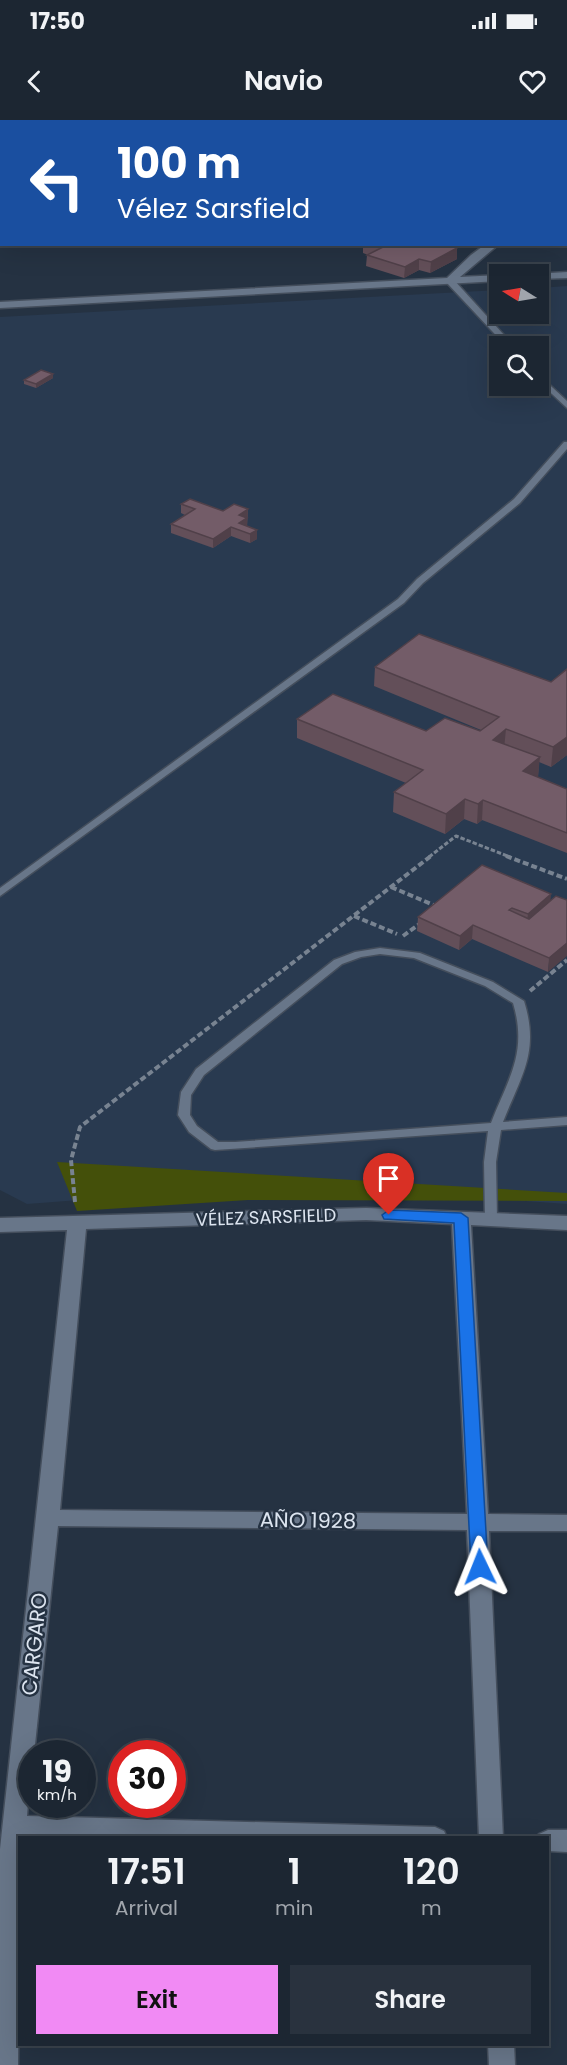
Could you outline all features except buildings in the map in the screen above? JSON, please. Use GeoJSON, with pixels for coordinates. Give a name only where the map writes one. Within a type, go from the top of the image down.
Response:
{"type":"FeatureCollection","features":[{"type":"Feature","properties":{"kind":"street"},"geometry":{"type":"LineString","coordinates":[[450,281],[475,257],[491,246]]}},
{"type":"Feature","properties":{"kind":"street"},"geometry":{"type":"LineString","coordinates":[[549,276],[567,275]]}},
{"type":"Feature","properties":{"kind":"street"},"geometry":{"type":"LineString","coordinates":[[0,305],[489,279]]}},
{"type":"Feature","properties":{"kind":"street","name":"VÉLEZ SARSFIELD"},"geometry":{"type":"LineString","coordinates":[[0,1225],[324,1214],[567,1223]]}},
{"type":"Feature","properties":{"kind":"street"},"geometry":{"type":"LineString","coordinates":[[461,1218],[478,1522],[491,1836]]}},
{"type":"Feature","properties":{"kind":"street","name":"CARGARO"},"geometry":{"type":"LineString","coordinates":[[5,2065],[7,1915],[14,1826],[77,1224]]}},
{"type":"Feature","properties":{"kind":"street","name":"AÑO 1928"},"geometry":{"type":"LineString","coordinates":[[48,1518],[567,1523]]}},
{"type":"Feature","properties":{"kind":"street"},"geometry":{"type":"LineString","coordinates":[[14,1826],[365,1836]]}},
{"type":"Feature","properties":{"kind":"street"},"geometry":{"type":"LineString","coordinates":[[549,1840],[567,1841]]}},
{"type":"Feature","properties":{"kind":"street"},"geometry":{"type":"LineString","coordinates":[[501,2046],[502,2065]]}},
{"type":"Feature","properties":{"kind":"lane"},"geometry":{"type":"LineString","coordinates":[[450,281],[501,336]]}},
{"type":"Feature","properties":{"kind":"lane"},"geometry":{"type":"LineString","coordinates":[[549,387],[567,406]]}},
{"type":"Feature","properties":{"kind":"lane"},"geometry":{"type":"LineString","coordinates":[[0,892],[401,601],[420,581],[517,501],[567,444]]}},
{"type":"Feature","properties":{"kind":"lane"},"geometry":{"type":"LineString","coordinates":[[491,1220],[489,1162],[495,1127],[514,1087],[525,1054],[524,1017],[518,1002],[489,984],[416,955],[380,951],[359,954],[338,962],[200,1072],[185,1095],[184,1115],[193,1130],[215,1146],[495,1127],[567,1121]]}},
{"type":"Feature","properties":{"kind":"path"},"geometry":{"type":"LineString","coordinates":[[391,887],[440,908],[431,915]]}},
{"type":"Feature","properties":{"kind":"path"},"geometry":{"type":"LineString","coordinates":[[402,937],[421,922]]}},
{"type":"Feature","properties":{"kind":"path"},"geometry":{"type":"LineString","coordinates":[[518,1002],[567,960]]}},
{"type":"Feature","properties":{"kind":"shaded area"},"geometry":{"type":"Polygon","coordinates":[[[567,286],[567,1204],[398,1192],[145,1195],[27,1204],[0,1190],[0,317],[489,291],[489,324],[549,324],[549,287],[567,286]]]}},
{"type":"Feature","properties":{"kind":"green space"},"geometry":{"type":"Polygon","coordinates":[[[57,1162],[567,1193],[567,1201],[248,1200],[77,1211],[57,1162]]]}},
{"type":"Feature","properties":{"kind":"route"},"geometry":{"type":"LineString","coordinates":[[389,1215],[461,1218],[480,1567]]}}]}
